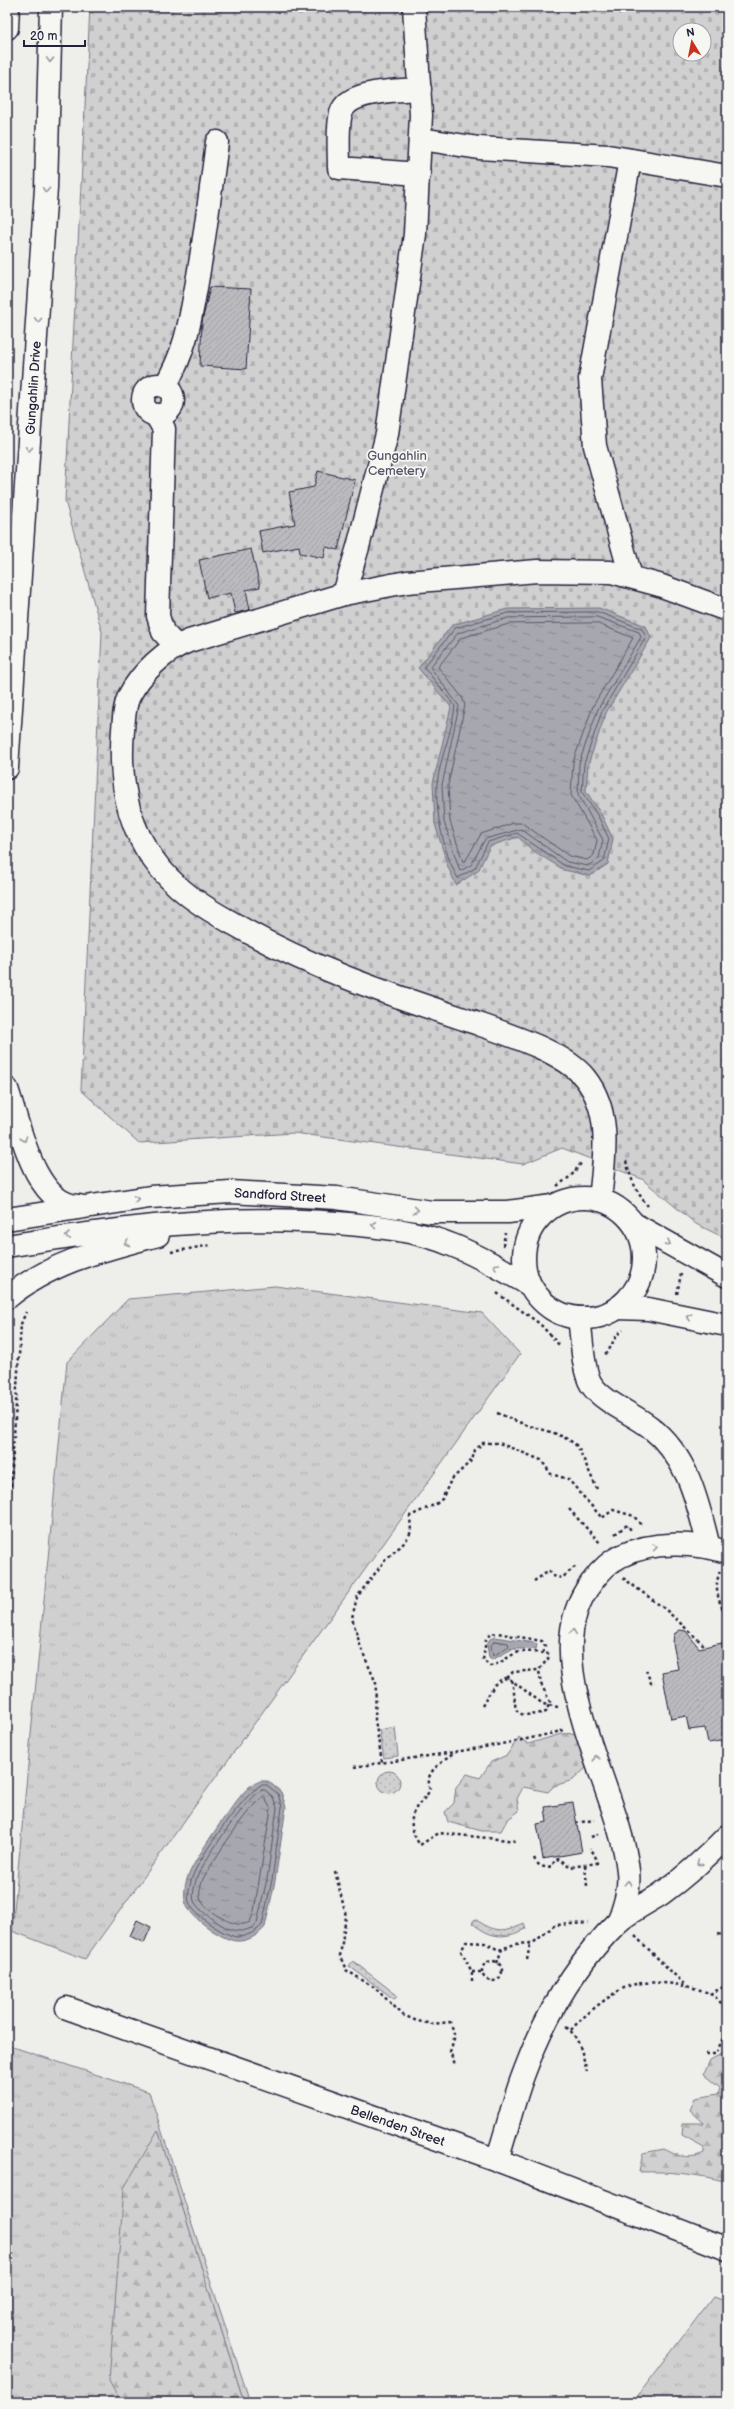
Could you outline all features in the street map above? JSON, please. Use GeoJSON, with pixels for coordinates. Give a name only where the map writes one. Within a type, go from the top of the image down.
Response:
{"type":"FeatureCollection","features":[{"type":"Feature","properties":{"kind":"main road"},"geometry":{"type":"LineString","coordinates":[[7,28],[8,7]]}},
{"type":"Feature","properties":{"kind":"main road","name":"Gungahlin Drive"},"geometry":{"type":"LineString","coordinates":[[7,768],[46,188],[51,7]]}},
{"type":"Feature","properties":{"kind":"main road"},"geometry":{"type":"LineString","coordinates":[[344,594],[358,547],[387,434],[415,234],[419,174],[420,89],[414,7]]}},
{"type":"Feature","properties":{"kind":"main road"},"geometry":{"type":"LineString","coordinates":[[419,174],[339,168],[341,114],[350,102],[377,92],[420,89]]}},
{"type":"Feature","properties":{"kind":"main road"},"geometry":{"type":"LineString","coordinates":[[420,139],[479,148],[608,156],[727,176]]}},
{"type":"Feature","properties":{"kind":"main road"},"geometry":{"type":"LineString","coordinates":[[176,646],[163,632],[158,616],[164,429],[156,415],[144,408],[143,395],[152,385],[165,386],[186,344],[194,310],[217,142]]}},
{"type":"Feature","properties":{"kind":"main road"},"geometry":{"type":"LineString","coordinates":[[630,160],[590,379],[595,446],[631,577]]}},
{"type":"Feature","properties":{"kind":"main road"},"geometry":{"type":"LineString","coordinates":[[600,1200],[606,1145],[603,1117],[596,1097],[585,1077],[568,1063],[515,1037],[367,987],[274,948],[197,903],[176,885],[153,859],[141,839],[125,795],[121,750],[124,710],[129,696],[138,683],[162,655],[176,646],[344,594],[406,582],[537,571],[612,572],[659,585],[727,610]]}},
{"type":"Feature","properties":{"kind":"main road"},"geometry":{"type":"LineString","coordinates":[[7,1089],[41,1183],[58,1201],[69,1205],[83,1206]]}},
{"type":"Feature","properties":{"kind":"main road","name":"Sandford Street"},"geometry":{"type":"LineString","coordinates":[[7,1219],[83,1206],[150,1197],[245,1192],[337,1198],[432,1212],[508,1212],[554,1206]]}},
{"type":"Feature","properties":{"kind":"main road"},"geometry":{"type":"LineString","coordinates":[[634,1224],[641,1238],[644,1254],[643,1269],[634,1291],[618,1308],[599,1316],[580,1318],[564,1315],[550,1308],[539,1298],[530,1285],[525,1271],[524,1256],[526,1241],[532,1227],[541,1215],[554,1206],[576,1198],[600,1200],[619,1209],[634,1224],[727,1276]]}},
{"type":"Feature","properties":{"kind":"main road","name":"Sandford Street"},"geometry":{"type":"LineString","coordinates":[[7,1246],[133,1227],[233,1220],[293,1219],[376,1225],[452,1244],[487,1260],[530,1285]]}},
{"type":"Feature","properties":{"kind":"main road"},"geometry":{"type":"LineString","coordinates":[[7,1298],[46,1272],[70,1261],[169,1232],[233,1220]]}},
{"type":"Feature","properties":{"kind":"main road"},"geometry":{"type":"LineString","coordinates":[[618,1308],[648,1309],[727,1325]]}},
{"type":"Feature","properties":{"kind":"main road"},"geometry":{"type":"LineString","coordinates":[[580,1318],[587,1372],[591,1384],[628,1413],[650,1427],[680,1460],[691,1479],[719,1555],[659,1546],[639,1550],[610,1562],[590,1584],[579,1601],[574,1617],[571,1643],[573,1674],[578,1704],[623,1844],[628,1870],[627,1898],[614,1927]]}},
{"type":"Feature","properties":{"kind":"main road"},"geometry":{"type":"LineString","coordinates":[[497,2160],[508,2128],[523,2073],[566,1983],[581,1962],[614,1927],[662,1893],[704,1860],[727,1836]]}},
{"type":"Feature","properties":{"kind":"main road","name":"Bellenden Street"},"geometry":{"type":"LineString","coordinates":[[67,2008],[497,2160],[727,2249]]}},
{"type":"Feature","properties":{"kind":"path"},"geometry":{"type":"LineString","coordinates":[[169,1253],[218,1244]]}},
{"type":"Feature","properties":{"kind":"path"},"geometry":{"type":"LineString","coordinates":[[491,1288],[544,1327],[565,1350]]}},
{"type":"Feature","properties":{"kind":"path"},"geometry":{"type":"LineString","coordinates":[[7,1546],[21,1324],[29,1308]]}},
{"type":"Feature","properties":{"kind":"path"},"geometry":{"type":"LineString","coordinates":[[497,1413],[528,1426],[555,1432],[573,1442],[578,1447],[597,1489]]}},
{"type":"Feature","properties":{"kind":"path"},"geometry":{"type":"LineString","coordinates":[[382,1762],[375,1720],[376,1683],[361,1648],[352,1618],[357,1596],[386,1559],[405,1542],[411,1532],[410,1516],[436,1504],[442,1499],[451,1480],[472,1460],[475,1450],[483,1443],[490,1442],[541,1460],[551,1474],[568,1479],[584,1496]]}},
{"type":"Feature","properties":{"kind":"path"},"geometry":{"type":"LineString","coordinates":[[569,1509],[600,1544]]}},
{"type":"Feature","properties":{"kind":"path"},"geometry":{"type":"LineString","coordinates":[[596,1550],[606,1542]]}},
{"type":"Feature","properties":{"kind":"path"},"geometry":{"type":"LineString","coordinates":[[719,1555],[717,1594],[727,1618]]}},
{"type":"Feature","properties":{"kind":"path"},"geometry":{"type":"LineString","coordinates":[[534,1581],[549,1571],[553,1576],[562,1578],[579,1564]]}},
{"type":"Feature","properties":{"kind":"path"},"geometry":{"type":"LineString","coordinates":[[543,1653],[545,1646],[542,1641],[497,1633],[490,1634],[486,1640],[483,1660],[490,1666],[497,1665],[515,1654],[526,1651],[543,1653],[552,1654]]}},
{"type":"Feature","properties":{"kind":"path"},"geometry":{"type":"LineString","coordinates":[[482,1706],[495,1684],[500,1680],[507,1678],[513,1672],[539,1670],[552,1654],[571,1643]]}},
{"type":"Feature","properties":{"kind":"path"},"geometry":{"type":"LineString","coordinates":[[511,1680],[514,1687],[513,1704],[518,1711],[528,1716],[546,1712],[549,1705],[549,1699],[541,1684],[539,1670]]}},
{"type":"Feature","properties":{"kind":"path"},"geometry":{"type":"LineString","coordinates":[[646,1670],[650,1683],[655,1682]]}},
{"type":"Feature","properties":{"kind":"path"},"geometry":{"type":"LineString","coordinates":[[507,1678],[536,1700],[549,1705],[566,1708],[578,1704]]}},
{"type":"Feature","properties":{"kind":"path"},"geometry":{"type":"LineString","coordinates":[[354,1767],[526,1740],[585,1725]]}},
{"type":"Feature","properties":{"kind":"path"},"geometry":{"type":"LineString","coordinates":[[458,1751],[434,1768],[428,1778],[430,1787],[427,1795],[415,1809],[412,1818],[414,1837],[420,1845],[439,1833],[516,1841]]}},
{"type":"Feature","properties":{"kind":"path"},"geometry":{"type":"LineString","coordinates":[[534,1858],[536,1863],[544,1867],[549,1867],[555,1860],[559,1860],[571,1867],[597,1863],[595,1854],[590,1848]]}},
{"type":"Feature","properties":{"kind":"path"},"geometry":{"type":"LineString","coordinates":[[586,1865],[587,1886]]}},
{"type":"Feature","properties":{"kind":"path"},"geometry":{"type":"LineString","coordinates":[[335,1871],[346,1916],[340,1956],[342,1964],[349,1973],[375,1988],[403,2015],[417,2021],[433,2024],[450,2022],[455,2034],[450,2052],[455,2064]]}},
{"type":"Feature","properties":{"kind":"path"},"geometry":{"type":"LineString","coordinates":[[472,1981],[472,1972],[461,1951],[466,1942],[485,1943],[495,1949],[502,1949],[514,1944],[530,1944],[560,1924],[588,1922],[614,1927],[688,1987]]}},
{"type":"Feature","properties":{"kind":"path"},"geometry":{"type":"LineString","coordinates":[[718,1934],[727,1936]]}},
{"type":"Feature","properties":{"kind":"path"},"geometry":{"type":"LineString","coordinates":[[527,1960],[530,1944]]}},
{"type":"Feature","properties":{"kind":"path"},"geometry":{"type":"LineString","coordinates":[[497,1963],[502,1949]]}},
{"type":"Feature","properties":{"kind":"path"},"geometry":{"type":"LineString","coordinates":[[472,1972],[482,1972],[490,1981],[499,1978],[502,1970],[497,1963],[489,1962],[484,1965],[482,1972]]}},
{"type":"Feature","properties":{"kind":"path"},"geometry":{"type":"LineString","coordinates":[[571,2030],[590,2012],[626,1987],[645,1983],[688,1987],[710,1994],[727,2011]]}},
{"type":"Feature","properties":{"kind":"path"},"geometry":{"type":"LineString","coordinates":[[710,1994],[727,1985]]}},
{"type":"Feature","properties":{"kind":"path"},"geometry":{"type":"LineString","coordinates":[[548,2018],[571,2030],[581,2050],[587,2072]]}},
{"type":"Feature","properties":{"kind":"path"},"geometry":{"type":"LineString","coordinates":[[706,2054],[716,2054],[727,2029]]}},
{"type":"Feature","properties":{"kind":"green space","name":"Gungahlin Cemetery"},"geometry":{"type":"Polygon","coordinates":[[[90,7],[727,7],[727,1239],[696,1224],[642,1179],[562,1148],[523,1164],[294,1133],[139,1143],[81,1090],[102,632],[65,501],[90,7]]]}},
{"type":"Feature","properties":{"kind":"green space"},"geometry":{"type":"Polygon","coordinates":[[[275,1286],[482,1313],[520,1354],[85,1959],[12,1931],[67,1362],[128,1299],[275,1286]]]}},
{"type":"Feature","properties":{"kind":"green space"},"geometry":{"type":"Polygon","coordinates":[[[395,1727],[398,1756],[384,1758],[379,1730],[395,1727]]]}},
{"type":"Feature","properties":{"kind":"green space"},"geometry":{"type":"Polygon","coordinates":[[[579,1733],[579,1748],[588,1757],[587,1767],[573,1780],[554,1786],[548,1792],[523,1787],[517,1799],[519,1811],[507,1820],[501,1831],[482,1831],[448,1822],[445,1812],[454,1803],[456,1787],[467,1774],[480,1778],[491,1762],[507,1755],[519,1737],[528,1744],[561,1734],[579,1733]]]}},
{"type":"Feature","properties":{"kind":"green space"},"geometry":{"type":"Polygon","coordinates":[[[389,1771],[397,1774],[400,1782],[397,1790],[389,1793],[381,1790],[378,1782],[381,1774],[389,1771]]]}},
{"type":"Feature","properties":{"kind":"green space"},"geometry":{"type":"Polygon","coordinates":[[[475,1919],[493,1929],[504,1930],[524,1923],[526,1929],[511,1935],[492,1935],[472,1923],[475,1919]]]}},
{"type":"Feature","properties":{"kind":"green space"},"geometry":{"type":"Polygon","coordinates":[[[353,1961],[398,1996],[394,1999],[349,1966],[353,1961]]]}},
{"type":"Feature","properties":{"kind":"green space"},"geometry":{"type":"Polygon","coordinates":[[[7,2045],[149,2092],[250,2402],[244,2402],[158,2131],[121,2402],[7,2402],[7,2045]]]}},
{"type":"Feature","properties":{"kind":"green space"},"geometry":{"type":"Polygon","coordinates":[[[727,2051],[727,2173],[724,2181],[703,2176],[661,2172],[639,2172],[643,2153],[663,2149],[673,2154],[688,2157],[704,2153],[704,2147],[682,2135],[683,2123],[704,2123],[690,2110],[695,2098],[718,2094],[720,2087],[704,2074],[710,2060],[727,2051]]]}},
{"type":"Feature","properties":{"kind":"green space"},"geometry":{"type":"Polygon","coordinates":[[[158,2130],[244,2402],[121,2402],[109,2380],[124,2188],[158,2130]]]}},
{"type":"Feature","properties":{"kind":"green space"},"geometry":{"type":"Polygon","coordinates":[[[713,2297],[727,2302],[727,2402],[633,2402],[713,2297]]]}},
{"type":"Feature","properties":{"kind":"water"},"geometry":{"type":"Polygon","coordinates":[[[599,608],[646,626],[651,638],[606,713],[588,765],[586,791],[601,814],[613,839],[608,864],[590,876],[564,870],[532,850],[518,837],[490,846],[478,871],[456,885],[448,867],[435,824],[433,783],[451,707],[418,668],[452,625],[507,609],[599,608]]]}},
{"type":"Feature","properties":{"kind":"water"},"geometry":{"type":"Polygon","coordinates":[[[495,1637],[535,1643],[537,1645],[536,1649],[512,1649],[492,1660],[489,1658],[487,1644],[490,1639],[495,1637]]]}},
{"type":"Feature","properties":{"kind":"water"},"geometry":{"type":"Polygon","coordinates":[[[260,1781],[268,1781],[281,1792],[286,1807],[275,1881],[265,1927],[259,1933],[244,1940],[230,1940],[207,1927],[194,1915],[186,1904],[185,1889],[193,1866],[217,1828],[243,1793],[250,1786],[260,1781]]]}},
{"type":"Feature","properties":{"kind":"building"},"geometry":{"type":"Polygon","coordinates":[[[210,287],[251,289],[246,369],[200,366],[202,322],[210,287]]]}},
{"type":"Feature","properties":{"kind":"building"},"geometry":{"type":"Polygon","coordinates":[[[318,471],[355,480],[338,550],[326,547],[324,558],[300,553],[299,546],[263,553],[259,531],[295,524],[289,492],[314,487],[318,471]]]}},
{"type":"Feature","properties":{"kind":"building"},"geometry":{"type":"Polygon","coordinates":[[[251,549],[260,587],[246,590],[250,610],[235,613],[231,593],[207,598],[199,560],[251,549]]]}},
{"type":"Feature","properties":{"kind":"building"},"geometry":{"type":"Polygon","coordinates":[[[680,1630],[686,1631],[699,1648],[722,1643],[725,1661],[727,1661],[727,1740],[708,1743],[705,1728],[689,1730],[686,1716],[671,1719],[662,1672],[678,1669],[673,1643],[674,1634],[680,1630]]]}},
{"type":"Feature","properties":{"kind":"building"},"geometry":{"type":"Polygon","coordinates":[[[573,1803],[582,1852],[543,1859],[537,1824],[547,1822],[545,1807],[573,1803]]]}},
{"type":"Feature","properties":{"kind":"building"},"geometry":{"type":"Polygon","coordinates":[[[137,1920],[151,1927],[144,1943],[130,1936],[137,1920]]]}}]}
